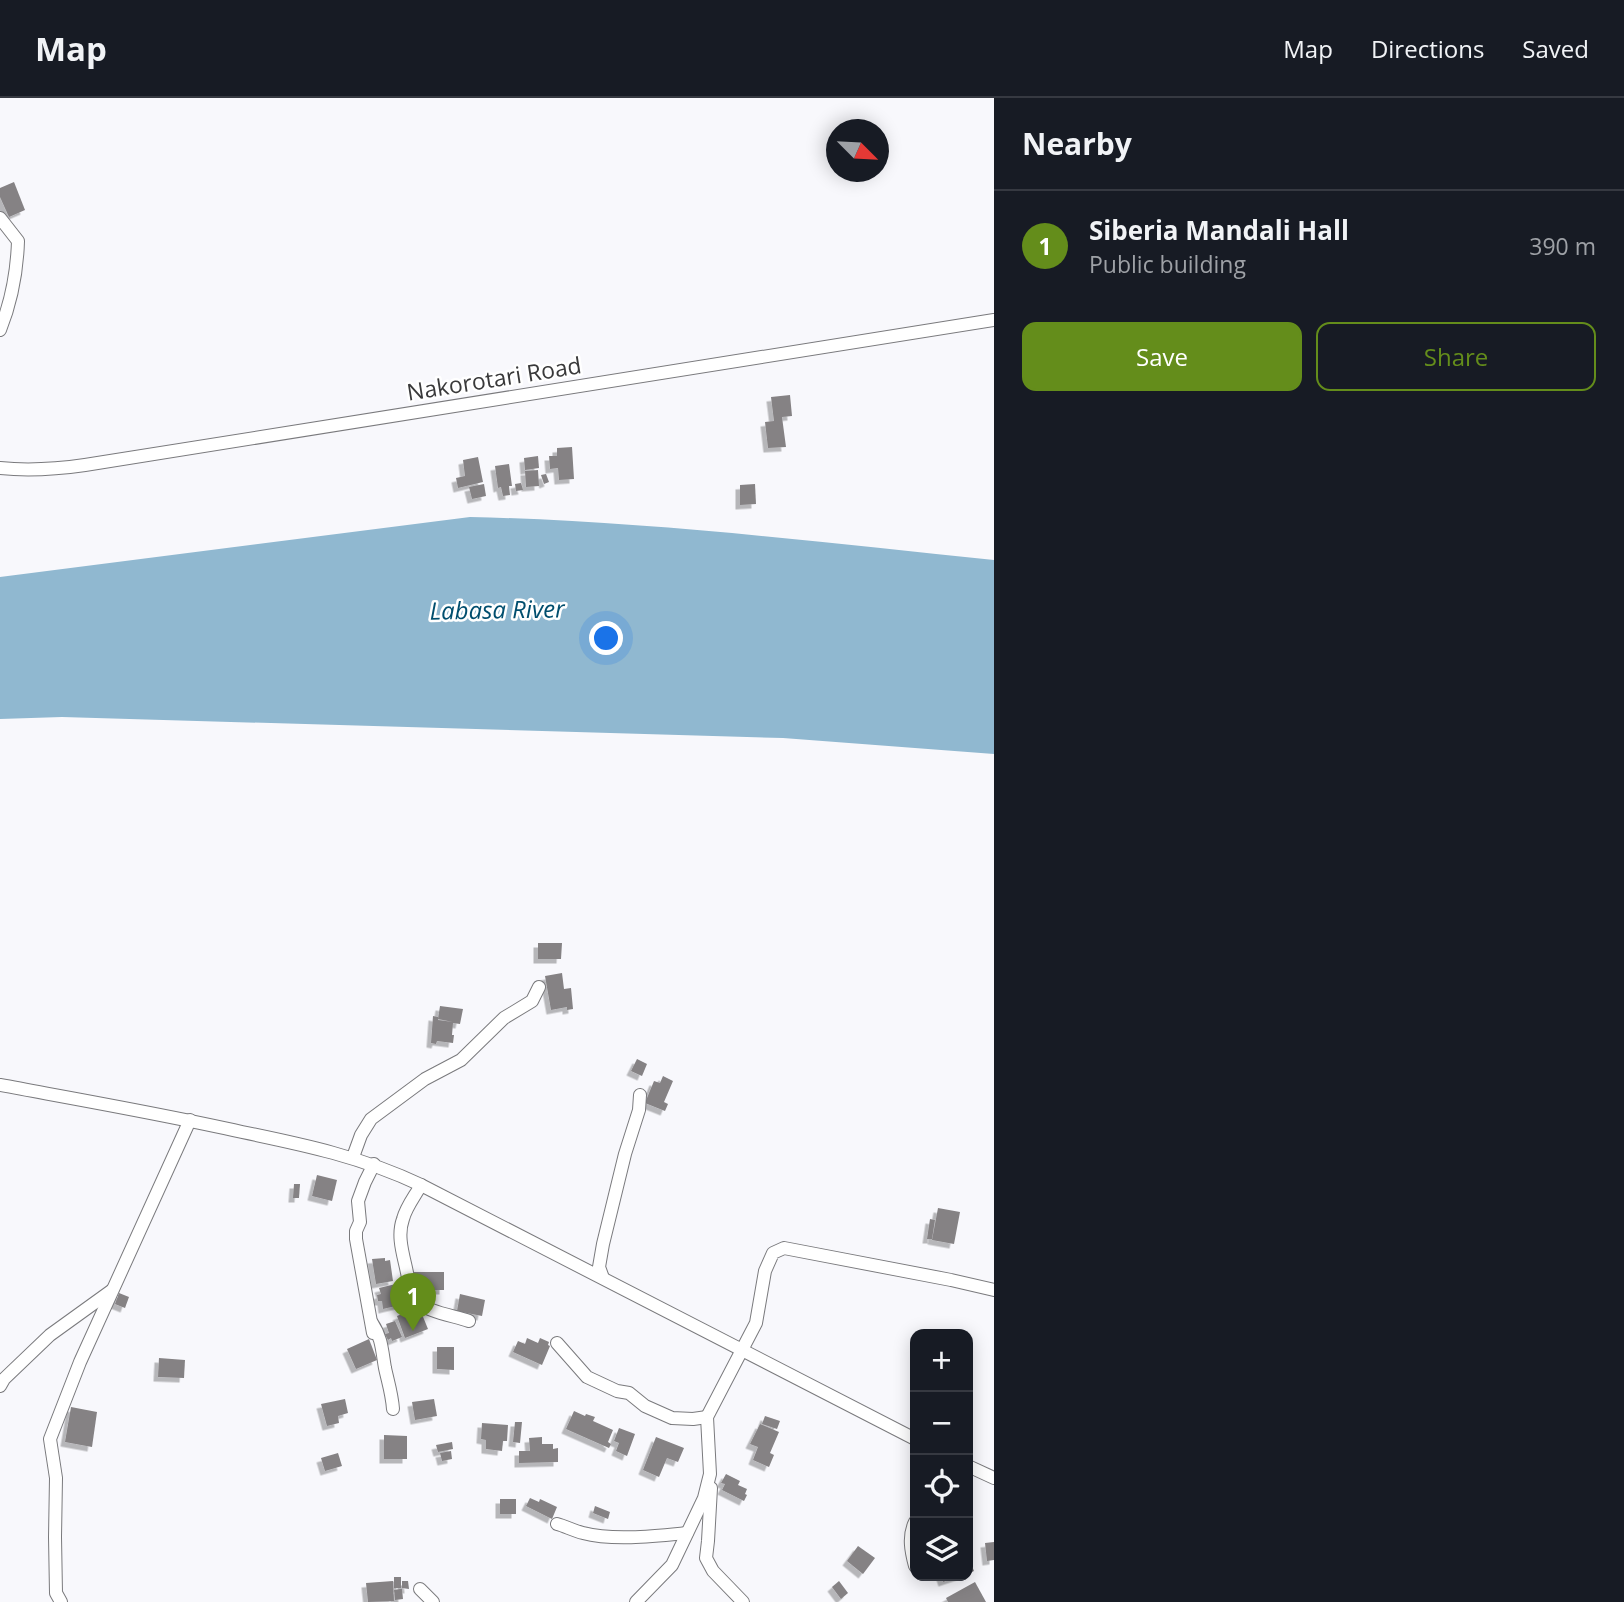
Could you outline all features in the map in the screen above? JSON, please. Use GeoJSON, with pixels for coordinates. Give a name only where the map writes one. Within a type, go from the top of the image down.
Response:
{"type":"FeatureCollection","features":[{"type":"Feature","properties":{"kind":"street"},"geometry":{"type":"LineString","coordinates":[[0,218],[18,241],[14,287],[0,330]]}},
{"type":"Feature","properties":{"kind":"street","name":"Nakorotari Road"},"geometry":{"type":"LineString","coordinates":[[0,468],[54,469],[85,465],[994,320]]}},
{"type":"Feature","properties":{"kind":"street"},"geometry":{"type":"LineString","coordinates":[[353,1157],[370,1119],[425,1079],[461,1060],[504,1018],[532,1001],[539,987]]}},
{"type":"Feature","properties":{"kind":"street"},"geometry":{"type":"LineString","coordinates":[[0,1085],[310,1146],[374,1164],[421,1185],[910,1435]]}},
{"type":"Feature","properties":{"kind":"street"},"geometry":{"type":"LineString","coordinates":[[603,1278],[599,1267],[603,1244],[625,1154],[639,1110],[640,1095]]}},
{"type":"Feature","properties":{"kind":"street"},"geometry":{"type":"LineString","coordinates":[[61,1602],[56,1593],[56,1478],[50,1439],[80,1362],[190,1121]]}},
{"type":"Feature","properties":{"kind":"street"},"geometry":{"type":"LineString","coordinates":[[374,1164],[358,1201],[360,1222],[356,1239],[373,1328],[380,1334],[393,1409]]}},
{"type":"Feature","properties":{"kind":"street"},"geometry":{"type":"LineString","coordinates":[[421,1185],[402,1220],[401,1242],[408,1292],[425,1307],[469,1321]]}},
{"type":"Feature","properties":{"kind":"street"},"geometry":{"type":"LineString","coordinates":[[743,1602],[713,1571],[706,1558],[711,1496],[707,1417],[756,1323],[765,1271],[773,1252],[784,1248],[994,1290]]}},
{"type":"Feature","properties":{"kind":"street"},"geometry":{"type":"LineString","coordinates":[[0,1387],[4,1379],[50,1335],[114,1289]]}},
{"type":"Feature","properties":{"kind":"street"},"geometry":{"type":"LineString","coordinates":[[557,1343],[587,1377],[617,1391],[629,1393],[645,1406],[672,1418],[707,1417]]}},
{"type":"Feature","properties":{"kind":"street"},"geometry":{"type":"LineString","coordinates":[[973,1468],[994,1478]]}},
{"type":"Feature","properties":{"kind":"street"},"geometry":{"type":"LineString","coordinates":[[636,1602],[672,1565],[704,1498],[710,1474]]}},
{"type":"Feature","properties":{"kind":"street"},"geometry":{"type":"LineString","coordinates":[[557,1524],[583,1533],[618,1537],[687,1533]]}},
{"type":"Feature","properties":{"kind":"street"},"geometry":{"type":"LineString","coordinates":[[420,1589],[433,1602]]}},
{"type":"Feature","properties":{"kind":"water","name":"Labasa River"},"geometry":{"type":"Polygon","coordinates":[[[470,517],[667,528],[994,560],[994,754],[783,738],[62,717],[0,719],[0,577],[470,517]]]}},
{"type":"Feature","properties":{"kind":"building"},"geometry":{"type":"Polygon","coordinates":[[[14,182],[25,210],[9,217],[0,197],[0,188],[14,182]]]}},
{"type":"Feature","properties":{"kind":"building"},"geometry":{"type":"Polygon","coordinates":[[[790,395],[792,416],[782,417],[786,447],[768,448],[765,422],[774,421],[771,397],[790,395]]]}},
{"type":"Feature","properties":{"kind":"building"},"geometry":{"type":"Polygon","coordinates":[[[572,447],[574,479],[559,480],[558,468],[550,469],[549,456],[557,456],[557,448],[572,447]]]}},
{"type":"Feature","properties":{"kind":"building"},"geometry":{"type":"Polygon","coordinates":[[[538,456],[539,468],[525,470],[524,458],[538,456]]]}},
{"type":"Feature","properties":{"kind":"building"},"geometry":{"type":"Polygon","coordinates":[[[478,457],[483,482],[458,488],[456,478],[465,476],[463,460],[478,457]]]}},
{"type":"Feature","properties":{"kind":"building"},"geometry":{"type":"Polygon","coordinates":[[[509,464],[512,486],[509,486],[510,495],[503,496],[501,487],[498,488],[495,466],[509,464]]]}},
{"type":"Feature","properties":{"kind":"building"},"geometry":{"type":"Polygon","coordinates":[[[538,470],[539,486],[526,487],[525,471],[538,470]]]}},
{"type":"Feature","properties":{"kind":"building"},"geometry":{"type":"Polygon","coordinates":[[[546,474],[549,482],[544,484],[541,475],[546,474]]]}},
{"type":"Feature","properties":{"kind":"building"},"geometry":{"type":"Polygon","coordinates":[[[521,483],[523,490],[516,491],[515,484],[521,483]]]}},
{"type":"Feature","properties":{"kind":"building"},"geometry":{"type":"Polygon","coordinates":[[[484,484],[486,496],[472,499],[469,487],[484,484]]]}},
{"type":"Feature","properties":{"kind":"building"},"geometry":{"type":"Polygon","coordinates":[[[755,484],[756,504],[740,505],[740,485],[755,484]]]}},
{"type":"Feature","properties":{"kind":"building"},"geometry":{"type":"Polygon","coordinates":[[[538,943],[562,943],[561,959],[538,959],[538,943]]]}},
{"type":"Feature","properties":{"kind":"building"},"geometry":{"type":"Polygon","coordinates":[[[562,973],[564,989],[571,988],[573,1009],[567,1010],[567,1007],[551,1010],[545,976],[562,973]]]}},
{"type":"Feature","properties":{"kind":"building"},"geometry":{"type":"Polygon","coordinates":[[[440,1006],[463,1009],[460,1024],[453,1023],[453,1043],[431,1043],[433,1016],[438,1019],[440,1006]]]}},
{"type":"Feature","properties":{"kind":"building"},"geometry":{"type":"Polygon","coordinates":[[[637,1059],[647,1064],[642,1076],[631,1071],[637,1059]]]}},
{"type":"Feature","properties":{"kind":"building"},"geometry":{"type":"Polygon","coordinates":[[[663,1076],[673,1081],[664,1102],[668,1104],[665,1111],[645,1103],[654,1081],[660,1083],[663,1076]]]}},
{"type":"Feature","properties":{"kind":"building"},"geometry":{"type":"Polygon","coordinates":[[[317,1175],[337,1180],[332,1201],[312,1196],[317,1175]]]}},
{"type":"Feature","properties":{"kind":"building"},"geometry":{"type":"Polygon","coordinates":[[[294,1184],[300,1184],[299,1198],[293,1198],[294,1184]]]}},
{"type":"Feature","properties":{"kind":"building"},"geometry":{"type":"Polygon","coordinates":[[[938,1208],[960,1212],[954,1244],[932,1240],[938,1208]]]}},
{"type":"Feature","properties":{"kind":"building"},"geometry":{"type":"Polygon","coordinates":[[[930,1219],[935,1220],[932,1239],[927,1239],[930,1219]]]}},
{"type":"Feature","properties":{"kind":"building"},"geometry":{"type":"Polygon","coordinates":[[[385,1258],[385,1261],[390,1260],[393,1281],[376,1284],[372,1259],[385,1258]]]}},
{"type":"Feature","properties":{"kind":"building"},"geometry":{"type":"Polygon","coordinates":[[[413,1272],[444,1272],[444,1290],[413,1290],[413,1272]]]}},
{"type":"Feature","properties":{"kind":"building"},"geometry":{"type":"Polygon","coordinates":[[[400,1283],[404,1304],[383,1309],[382,1301],[378,1301],[377,1295],[381,1294],[379,1288],[400,1283]]]}},
{"type":"Feature","properties":{"kind":"building"},"geometry":{"type":"Polygon","coordinates":[[[119,1293],[129,1297],[125,1308],[115,1304],[119,1293]]]}},
{"type":"Feature","properties":{"kind":"building"},"geometry":{"type":"Polygon","coordinates":[[[460,1294],[485,1300],[482,1316],[457,1311],[460,1294]]]}},
{"type":"Feature","properties":{"kind":"building"},"geometry":{"type":"Polygon","coordinates":[[[419,1307],[428,1329],[405,1338],[397,1316],[419,1307]]]}},
{"type":"Feature","properties":{"kind":"building"},"geometry":{"type":"Polygon","coordinates":[[[395,1321],[402,1337],[388,1340],[385,1334],[389,1333],[386,1324],[395,1321]]]}},
{"type":"Feature","properties":{"kind":"building"},"geometry":{"type":"Polygon","coordinates":[[[527,1338],[538,1343],[540,1338],[549,1342],[550,1346],[542,1365],[513,1352],[518,1341],[525,1344],[527,1338]]]}},
{"type":"Feature","properties":{"kind":"building"},"geometry":{"type":"Polygon","coordinates":[[[369,1339],[377,1360],[356,1369],[347,1349],[369,1339]]]}},
{"type":"Feature","properties":{"kind":"building"},"geometry":{"type":"Polygon","coordinates":[[[437,1347],[454,1347],[454,1370],[437,1369],[437,1347]]]}},
{"type":"Feature","properties":{"kind":"building"},"geometry":{"type":"Polygon","coordinates":[[[159,1358],[185,1360],[184,1378],[158,1377],[159,1358]]]}},
{"type":"Feature","properties":{"kind":"building"},"geometry":{"type":"Polygon","coordinates":[[[345,1399],[348,1413],[338,1416],[339,1423],[327,1426],[321,1404],[345,1399]]]}},
{"type":"Feature","properties":{"kind":"building"},"geometry":{"type":"Polygon","coordinates":[[[434,1399],[437,1416],[415,1420],[412,1402],[434,1399]]]}},
{"type":"Feature","properties":{"kind":"building"},"geometry":{"type":"Polygon","coordinates":[[[71,1407],[97,1412],[92,1447],[65,1442],[71,1407]]]}},
{"type":"Feature","properties":{"kind":"building"},"geometry":{"type":"Polygon","coordinates":[[[574,1411],[595,1417],[593,1421],[613,1430],[608,1442],[611,1444],[609,1448],[566,1429],[574,1411]]]}},
{"type":"Feature","properties":{"kind":"building"},"geometry":{"type":"Polygon","coordinates":[[[765,1416],[780,1421],[777,1429],[762,1424],[765,1416]]]}},
{"type":"Feature","properties":{"kind":"building"},"geometry":{"type":"Polygon","coordinates":[[[515,1422],[522,1422],[520,1443],[513,1442],[515,1422]]]}},
{"type":"Feature","properties":{"kind":"building"},"geometry":{"type":"Polygon","coordinates":[[[482,1423],[508,1425],[507,1441],[503,1441],[502,1451],[486,1449],[486,1440],[481,1439],[482,1423]]]}},
{"type":"Feature","properties":{"kind":"building"},"geometry":{"type":"Polygon","coordinates":[[[760,1424],[779,1432],[770,1453],[774,1455],[769,1467],[753,1460],[758,1447],[750,1444],[760,1424]]]}},
{"type":"Feature","properties":{"kind":"building"},"geometry":{"type":"Polygon","coordinates":[[[619,1428],[635,1434],[627,1456],[616,1451],[619,1443],[614,1441],[619,1428]]]}},
{"type":"Feature","properties":{"kind":"building"},"geometry":{"type":"Polygon","coordinates":[[[384,1435],[407,1436],[407,1459],[384,1459],[384,1435]]]}},
{"type":"Feature","properties":{"kind":"building"},"geometry":{"type":"Polygon","coordinates":[[[542,1437],[542,1444],[553,1444],[553,1449],[558,1448],[558,1462],[519,1463],[519,1451],[530,1451],[529,1438],[542,1437]]]}},
{"type":"Feature","properties":{"kind":"building"},"geometry":{"type":"Polygon","coordinates":[[[656,1437],[684,1448],[678,1462],[667,1458],[659,1477],[643,1470],[656,1437]]]}},
{"type":"Feature","properties":{"kind":"building"},"geometry":{"type":"Polygon","coordinates":[[[452,1442],[453,1449],[438,1452],[436,1445],[452,1442]]]}},
{"type":"Feature","properties":{"kind":"building"},"geometry":{"type":"Polygon","coordinates":[[[451,1451],[452,1459],[442,1461],[440,1453],[451,1451]]]}},
{"type":"Feature","properties":{"kind":"building"},"geometry":{"type":"Polygon","coordinates":[[[338,1453],[342,1466],[325,1471],[321,1458],[338,1453]]]}},
{"type":"Feature","properties":{"kind":"building"},"geometry":{"type":"Polygon","coordinates":[[[726,1474],[740,1481],[738,1485],[747,1489],[744,1501],[722,1490],[725,1484],[721,1483],[726,1474]]]}},
{"type":"Feature","properties":{"kind":"building"},"geometry":{"type":"Polygon","coordinates":[[[530,1498],[539,1502],[540,1499],[557,1507],[552,1519],[526,1506],[530,1498]]]}},
{"type":"Feature","properties":{"kind":"building"},"geometry":{"type":"Polygon","coordinates":[[[500,1499],[516,1499],[516,1514],[500,1514],[500,1499]]]}},
{"type":"Feature","properties":{"kind":"building"},"geometry":{"type":"Polygon","coordinates":[[[595,1506],[610,1512],[608,1519],[593,1513],[595,1506]]]}},
{"type":"Feature","properties":{"kind":"building"},"geometry":{"type":"Polygon","coordinates":[[[994,1542],[994,1560],[987,1561],[985,1543],[994,1542]]]}},
{"type":"Feature","properties":{"kind":"building"},"geometry":{"type":"Polygon","coordinates":[[[858,1546],[875,1558],[863,1574],[847,1561],[858,1546]]]}},
{"type":"Feature","properties":{"kind":"building"},"geometry":{"type":"Polygon","coordinates":[[[394,1577],[401,1577],[401,1588],[394,1588],[394,1577]]]}},
{"type":"Feature","properties":{"kind":"building"},"geometry":{"type":"Polygon","coordinates":[[[393,1581],[394,1601],[368,1602],[366,1583],[393,1581]]]}},
{"type":"Feature","properties":{"kind":"building"},"geometry":{"type":"Polygon","coordinates":[[[402,1581],[408,1581],[409,1589],[402,1588],[402,1581]]]}},
{"type":"Feature","properties":{"kind":"building"},"geometry":{"type":"Polygon","coordinates":[[[839,1581],[848,1593],[841,1599],[832,1587],[839,1581]]]}},
{"type":"Feature","properties":{"kind":"building"},"geometry":{"type":"Polygon","coordinates":[[[975,1582],[986,1602],[948,1602],[946,1598],[975,1582]]]}},
{"type":"Feature","properties":{"kind":"building"},"geometry":{"type":"Polygon","coordinates":[[[402,1589],[403,1599],[395,1600],[394,1590],[402,1589]]]}},
{"type":"Feature","properties":{"kind":"place","name":"Siberia Mandali Hall"},"geometry":{"type":"Point","coordinates":[413,1331]}}]}
